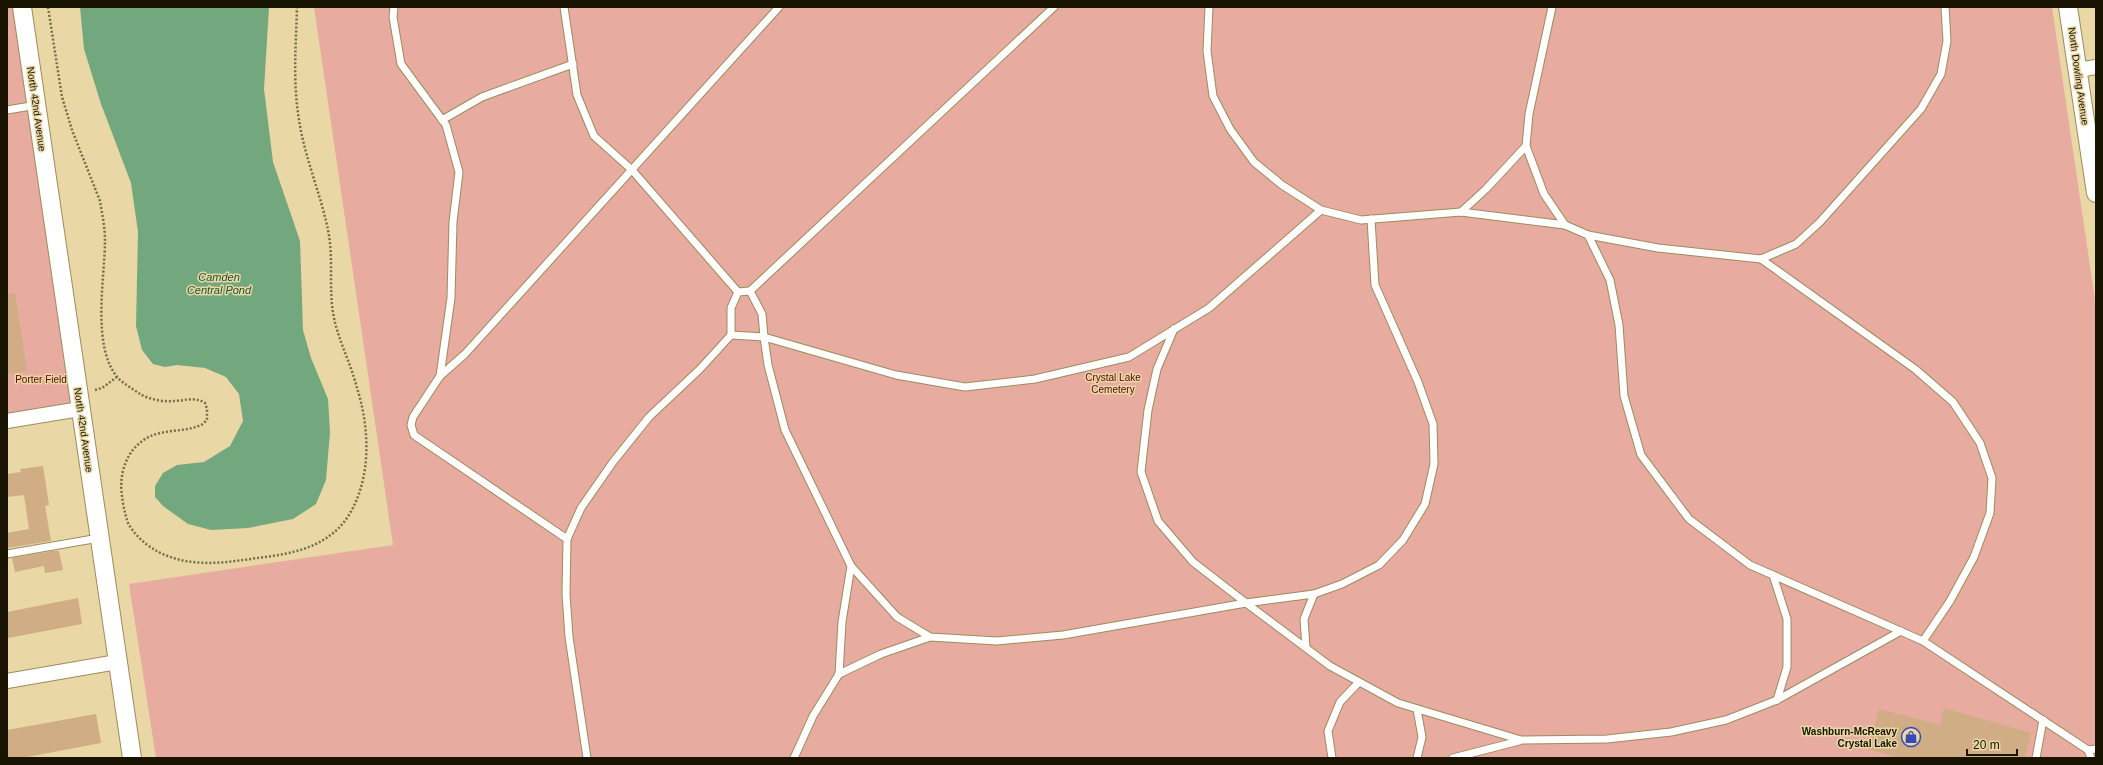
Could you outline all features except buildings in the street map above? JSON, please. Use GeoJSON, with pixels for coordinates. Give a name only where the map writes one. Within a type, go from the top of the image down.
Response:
{"type":"FeatureCollection","features":[{"type":"Feature","properties":{"kind":"street","name":"North 42nd Avenue"},"geometry":{"type":"LineString","coordinates":[[22,7],[132,758]]}},
{"type":"Feature","properties":{"kind":"street","name":"North Dowling Avenue"},"geometry":{"type":"LineString","coordinates":[[2068,7],[2096,193]]}},
{"type":"Feature","properties":{"kind":"street"},"geometry":{"type":"LineString","coordinates":[[2078,70],[2096,67]]}},
{"type":"Feature","properties":{"kind":"street"},"geometry":{"type":"LineString","coordinates":[[7,421],[80,408]]}},
{"type":"Feature","properties":{"kind":"street"},"geometry":{"type":"LineString","coordinates":[[7,681],[118,662]]}},
{"type":"Feature","properties":{"kind":"lane"},"geometry":{"type":"LineString","coordinates":[[394,7],[393,17],[401,64],[446,125],[459,172],[453,222],[451,298],[440,376]]}},
{"type":"Feature","properties":{"kind":"lane"},"geometry":{"type":"LineString","coordinates":[[564,7],[577,95],[594,136],[632,170],[738,292]]}},
{"type":"Feature","properties":{"kind":"lane"},"geometry":{"type":"LineString","coordinates":[[567,539],[414,435],[411,425],[413,417],[440,376],[465,354],[779,7]]}},
{"type":"Feature","properties":{"kind":"lane"},"geometry":{"type":"LineString","coordinates":[[738,292],[750,291],[1054,7]]}},
{"type":"Feature","properties":{"kind":"lane"},"geometry":{"type":"LineString","coordinates":[[1209,7],[1207,51],[1213,96],[1230,129],[1254,162],[1282,185],[1321,210],[1361,220],[1461,212],[1565,225],[1588,235],[1658,248],[1761,259],[1796,244],[1820,222],[1921,109],[1941,74],[1947,41],[1944,7]]}},
{"type":"Feature","properties":{"kind":"lane"},"geometry":{"type":"LineString","coordinates":[[1552,7],[1529,114],[1526,146],[1544,194],[1565,225]]}},
{"type":"Feature","properties":{"kind":"lane"},"geometry":{"type":"LineString","coordinates":[[442,120],[482,97],[573,64]]}},
{"type":"Feature","properties":{"kind":"lane"},"geometry":{"type":"LineString","coordinates":[[7,110],[37,105]]}},
{"type":"Feature","properties":{"kind":"lane"},"geometry":{"type":"LineString","coordinates":[[1461,212],[1486,189],[1526,146]]}},
{"type":"Feature","properties":{"kind":"lane"},"geometry":{"type":"LineString","coordinates":[[731,335],[764,337],[896,375],[965,387],[1035,379],[1129,357],[1209,308],[1321,210]]}},
{"type":"Feature","properties":{"kind":"lane"},"geometry":{"type":"LineString","coordinates":[[839,674],[881,654],[930,637],[997,641],[1063,635],[1246,603],[1314,594],[1342,584],[1379,565],[1404,540],[1425,504],[1434,464],[1433,424],[1418,382],[1375,285],[1371,219]]}},
{"type":"Feature","properties":{"kind":"lane"},"geometry":{"type":"LineString","coordinates":[[1588,235],[1610,280],[1618,325],[1624,396],[1641,454],[1689,519],[1750,565],[1923,641],[2088,750],[2091,758]]}},
{"type":"Feature","properties":{"kind":"lane"},"geometry":{"type":"LineString","coordinates":[[1761,259],[1915,369],[1953,402],[1980,443],[1992,478],[1990,513],[1974,557],[1950,601],[1923,641]]}},
{"type":"Feature","properties":{"kind":"lane"},"geometry":{"type":"LineString","coordinates":[[750,291],[762,314],[768,364],[785,430],[851,566],[897,617],[930,637]]}},
{"type":"Feature","properties":{"kind":"lane"},"geometry":{"type":"LineString","coordinates":[[587,758],[569,637],[566,594],[567,539],[582,508],[612,462],[649,417],[700,369],[731,335],[731,308],[738,292]]}},
{"type":"Feature","properties":{"kind":"lane"},"geometry":{"type":"LineString","coordinates":[[1174,329],[1158,369],[1148,410],[1140,472],[1158,521],[1193,562],[1330,666],[1398,703],[1521,740]]}},
{"type":"Feature","properties":{"kind":"lane"},"geometry":{"type":"LineString","coordinates":[[7,554],[99,538]]}},
{"type":"Feature","properties":{"kind":"lane"},"geometry":{"type":"LineString","coordinates":[[794,758],[813,716],[839,674],[842,622],[851,566]]}},
{"type":"Feature","properties":{"kind":"lane"},"geometry":{"type":"LineString","coordinates":[[1773,575],[1787,619],[1788,667],[1777,700]]}},
{"type":"Feature","properties":{"kind":"lane"},"geometry":{"type":"LineString","coordinates":[[1306,647],[1304,619],[1314,594]]}},
{"type":"Feature","properties":{"kind":"lane"},"geometry":{"type":"LineString","coordinates":[[1453,758],[1521,740],[1607,739],[1671,732],[1726,720],[1777,700],[1901,631]]}},
{"type":"Feature","properties":{"kind":"lane"},"geometry":{"type":"LineString","coordinates":[[1332,758],[1328,731],[1340,702],[1359,682]]}},
{"type":"Feature","properties":{"kind":"lane"},"geometry":{"type":"LineString","coordinates":[[1417,709],[1422,737],[1417,758]]}},
{"type":"Feature","properties":{"kind":"lane"},"geometry":{"type":"LineString","coordinates":[[2036,758],[2044,720]]}},
{"type":"Feature","properties":{"kind":"lane"},"geometry":{"type":"LineString","coordinates":[[2088,750],[2096,749]]}},
{"type":"Feature","properties":{"kind":"path"},"geometry":{"type":"LineString","coordinates":[[48,7],[62,97],[72,130],[100,201],[105,239],[101,283],[103,332],[108,354],[118,377],[128,386],[149,398],[173,401],[193,398],[205,403],[207,409],[207,420],[198,427],[160,432],[142,441],[128,458],[122,471],[121,488],[128,522],[140,538],[158,552],[176,560],[204,563],[225,563],[286,554],[311,547],[330,535],[346,519],[352,509],[363,480],[366,436],[358,389],[335,321],[331,296],[331,243],[299,120],[295,57],[297,7]]}},
{"type":"Feature","properties":{"kind":"path"},"geometry":{"type":"LineString","coordinates":[[93,390],[99,389],[118,377]]}},
{"type":"Feature","properties":{"kind":"green space","name":"Porter Field"},"geometry":{"type":"Polygon","coordinates":[[[7,7],[22,7],[80,409],[7,419],[7,7]]]}},
{"type":"Feature","properties":{"kind":"green space","name":"Crystal Lake Cemetery"},"geometry":{"type":"Polygon","coordinates":[[[314,7],[2052,7],[2096,307],[2096,758],[156,758],[129,584],[393,545],[314,7]]]}},
{"type":"Feature","properties":{"kind":"water","name":"Camden Central Pond"},"geometry":{"type":"Polygon","coordinates":[[[80,7],[269,7],[264,89],[273,162],[300,241],[303,330],[311,358],[328,399],[330,432],[326,480],[316,504],[293,519],[248,528],[211,530],[188,524],[163,506],[155,497],[155,486],[163,473],[177,465],[204,462],[230,446],[243,421],[239,394],[226,377],[205,368],[177,365],[165,367],[153,364],[142,350],[136,326],[138,232],[131,183],[101,104],[84,49],[80,7]]]}},
{"type":"Feature","properties":{"kind":"place","name":"Washburn-McReavy Crystal Lake"},"geometry":{"type":"Point","coordinates":[1911,737]}}]}
